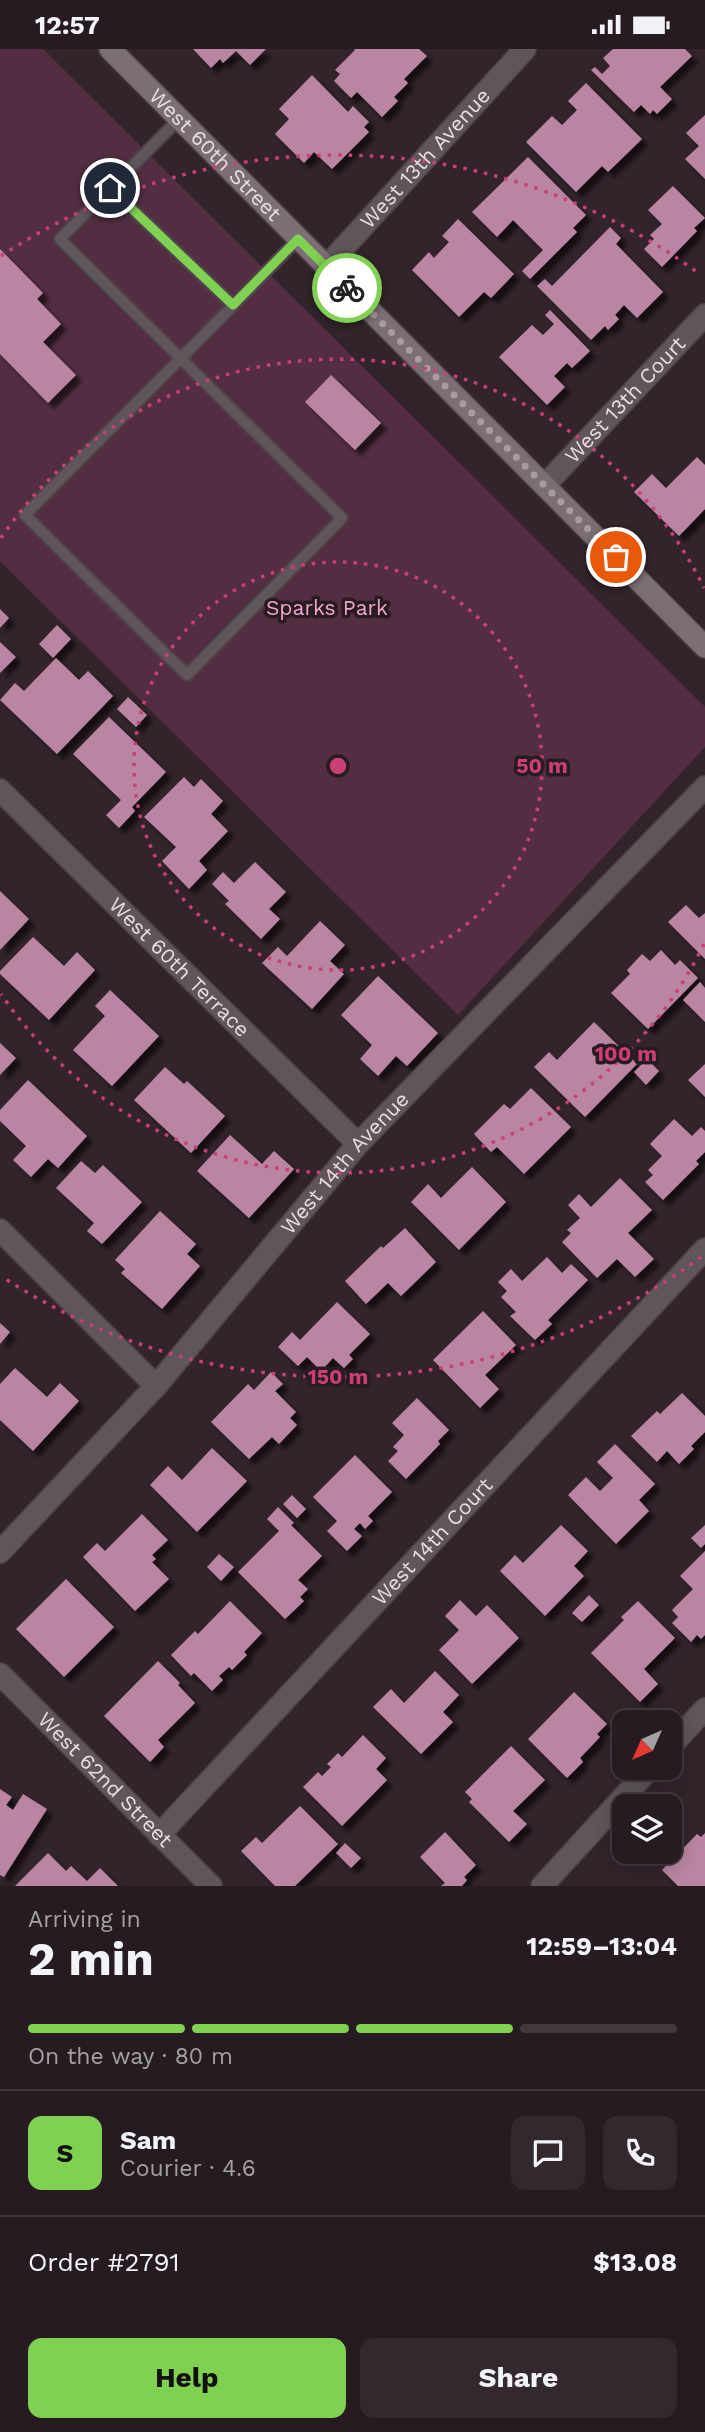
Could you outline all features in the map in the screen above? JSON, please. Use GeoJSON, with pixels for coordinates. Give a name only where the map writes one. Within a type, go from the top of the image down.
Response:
{"type":"FeatureCollection","features":[{"type":"Feature","properties":{"kind":"street","name":"West 60th Street"},"geometry":{"type":"LineString","coordinates":[[110,49],[705,647]]}},
{"type":"Feature","properties":{"kind":"street","name":"West 13th Avenue"},"geometry":{"type":"LineString","coordinates":[[326,267],[525,49]]}},
{"type":"Feature","properties":{"kind":"street","name":"West 13th Court"},"geometry":{"type":"LineString","coordinates":[[545,485],[705,315]]}},
{"type":"Feature","properties":{"kind":"street","name":"West 14th Avenue"},"geometry":{"type":"LineString","coordinates":[[0,1552],[156,1386],[358,1144],[705,787]]}},
{"type":"Feature","properties":{"kind":"street","name":"West 60th Terrace"},"geometry":{"type":"LineString","coordinates":[[0,790],[358,1144]]}},
{"type":"Feature","properties":{"kind":"street"},"geometry":{"type":"LineString","coordinates":[[0,1230],[156,1386]]}},
{"type":"Feature","properties":{"kind":"street","name":"West 14th Court"},"geometry":{"type":"LineString","coordinates":[[159,1835],[705,1248]]}},
{"type":"Feature","properties":{"kind":"street","name":"West 62nd Street"},"geometry":{"type":"LineString","coordinates":[[0,1674],[211,1886]]}},
{"type":"Feature","properties":{"kind":"street"},"geometry":{"type":"LineString","coordinates":[[682,1734],[705,1709]]}},
{"type":"Feature","properties":{"kind":"street"},"geometry":{"type":"LineString","coordinates":[[542,1886],[639,1780]]}},
{"type":"Feature","properties":{"kind":"lane"},"geometry":{"type":"LineString","coordinates":[[179,118],[60,239],[180,359],[341,518],[187,675],[25,515],[180,359],[298,239]]}},
{"type":"Feature","properties":{"kind":"lane"},"geometry":{"type":"LineString","coordinates":[[110,188],[233,305]]}},
{"type":"Feature","properties":{"kind":"green space","name":"Sparks Park"},"geometry":{"type":"Polygon","coordinates":[[[0,49],[43,49],[705,707],[705,747],[458,1015],[0,561],[0,49]]]}},
{"type":"Feature","properties":{"kind":"building"},"geometry":{"type":"Polygon","coordinates":[[[193,49],[266,49],[250,65],[236,51],[223,63],[220,59],[211,68],[193,49]]]}},
{"type":"Feature","properties":{"kind":"building"},"geometry":{"type":"Polygon","coordinates":[[[354,49],[419,49],[427,56],[404,79],[408,83],[394,97],[398,101],[382,117],[357,92],[351,98],[334,81],[340,74],[335,70],[354,49]]]}},
{"type":"Feature","properties":{"kind":"building"},"geometry":{"type":"Polygon","coordinates":[[[613,49],[685,49],[692,56],[660,87],[672,99],[657,114],[653,110],[650,114],[641,105],[634,112],[591,70],[595,67],[602,74],[610,66],[603,58],[613,49]]]}},
{"type":"Feature","properties":{"kind":"building"},"geometry":{"type":"Polygon","coordinates":[[[312,75],[348,112],[353,106],[369,122],[364,127],[369,132],[332,169],[314,152],[304,163],[275,134],[289,119],[279,109],[312,75]]]}},
{"type":"Feature","properties":{"kind":"building"},"geometry":{"type":"Polygon","coordinates":[[[586,83],[642,139],[608,172],[602,166],[576,192],[526,142],[552,116],[562,125],[577,110],[568,101],[586,83]]]}},
{"type":"Feature","properties":{"kind":"building"},"geometry":{"type":"Polygon","coordinates":[[[705,115],[705,179],[685,159],[699,146],[686,133],[705,115]]]}},
{"type":"Feature","properties":{"kind":"building"},"geometry":{"type":"Polygon","coordinates":[[[528,157],[586,215],[573,228],[577,232],[530,279],[522,271],[543,250],[513,220],[497,237],[472,212],[528,157]]]}},
{"type":"Feature","properties":{"kind":"building"},"geometry":{"type":"Polygon","coordinates":[[[673,186],[705,218],[694,228],[697,231],[662,267],[644,249],[654,239],[650,235],[662,224],[648,210],[673,186]]]}},
{"type":"Feature","properties":{"kind":"building"},"geometry":{"type":"Polygon","coordinates":[[[458,219],[514,274],[491,298],[484,292],[459,317],[412,270],[429,252],[434,258],[449,242],[442,236],[458,219]]]}},
{"type":"Feature","properties":{"kind":"building"},"geometry":{"type":"Polygon","coordinates":[[[610,227],[621,238],[616,244],[663,292],[637,318],[624,305],[615,315],[619,319],[608,330],[605,326],[591,340],[537,286],[545,279],[552,286],[610,227]]]}},
{"type":"Feature","properties":{"kind":"building"},"geometry":{"type":"Polygon","coordinates":[[[0,249],[43,293],[37,299],[61,324],[43,342],[76,375],[48,403],[0,354],[0,249]]]}},
{"type":"Feature","properties":{"kind":"building"},"geometry":{"type":"Polygon","coordinates":[[[550,310],[590,351],[572,368],[567,363],[554,376],[565,387],[547,405],[499,357],[532,325],[543,335],[554,324],[545,315],[550,310]]]}},
{"type":"Feature","properties":{"kind":"building"},"geometry":{"type":"Polygon","coordinates":[[[331,375],[381,423],[355,450],[305,402],[331,375]]]}},
{"type":"Feature","properties":{"kind":"building"},"geometry":{"type":"Polygon","coordinates":[[[697,457],[705,465],[705,509],[679,536],[634,492],[652,474],[666,488],[697,457]]]}},
{"type":"Feature","properties":{"kind":"building"},"geometry":{"type":"Polygon","coordinates":[[[0,609],[9,618],[0,628],[0,609]]]}},
{"type":"Feature","properties":{"kind":"building"},"geometry":{"type":"Polygon","coordinates":[[[57,625],[71,639],[53,658],[39,644],[57,625]]]}},
{"type":"Feature","properties":{"kind":"building"},"geometry":{"type":"Polygon","coordinates":[[[0,642],[16,657],[0,673],[0,642]]]}},
{"type":"Feature","properties":{"kind":"building"},"geometry":{"type":"Polygon","coordinates":[[[56,658],[79,680],[88,671],[113,696],[57,754],[0,700],[15,683],[24,691],[56,658]]]}},
{"type":"Feature","properties":{"kind":"building"},"geometry":{"type":"Polygon","coordinates":[[[128,697],[147,715],[136,727],[117,709],[128,697]]]}},
{"type":"Feature","properties":{"kind":"building"},"geometry":{"type":"Polygon","coordinates":[[[109,717],[166,772],[132,807],[135,811],[119,828],[106,815],[121,800],[73,754],[109,717]]]}},
{"type":"Feature","properties":{"kind":"building"},"geometry":{"type":"Polygon","coordinates":[[[184,777],[194,787],[201,779],[223,801],[211,814],[228,831],[199,861],[207,870],[189,889],[162,861],[176,847],[144,817],[184,777]]]}},
{"type":"Feature","properties":{"kind":"building"},"geometry":{"type":"Polygon","coordinates":[[[255,862],[286,892],[269,909],[280,919],[261,939],[225,904],[229,901],[212,884],[223,872],[234,883],[255,862]]]}},
{"type":"Feature","properties":{"kind":"building"},"geometry":{"type":"Polygon","coordinates":[[[0,891],[29,919],[0,950],[0,891]]]}},
{"type":"Feature","properties":{"kind":"building"},"geometry":{"type":"Polygon","coordinates":[[[686,905],[699,918],[705,913],[705,959],[668,922],[686,905]]]}},
{"type":"Feature","properties":{"kind":"building"},"geometry":{"type":"Polygon","coordinates":[[[320,921],[345,945],[330,961],[344,974],[312,1009],[262,963],[278,947],[287,956],[320,921]]]}},
{"type":"Feature","properties":{"kind":"building"},"geometry":{"type":"Polygon","coordinates":[[[33,937],[64,966],[77,952],[95,970],[49,1020],[0,974],[33,937]]]}},
{"type":"Feature","properties":{"kind":"building"},"geometry":{"type":"Polygon","coordinates":[[[661,950],[675,965],[680,960],[698,978],[648,1029],[611,993],[630,974],[627,970],[642,954],[650,961],[661,950]]]}},
{"type":"Feature","properties":{"kind":"building"},"geometry":{"type":"Polygon","coordinates":[[[378,976],[438,1033],[407,1066],[396,1056],[378,1076],[360,1059],[372,1045],[341,1015],[378,976]]]}},
{"type":"Feature","properties":{"kind":"building"},"geometry":{"type":"Polygon","coordinates":[[[700,982],[705,988],[705,1022],[683,1000],[700,982]]]}},
{"type":"Feature","properties":{"kind":"building"},"geometry":{"type":"Polygon","coordinates":[[[110,990],[159,1036],[112,1086],[73,1050],[105,1016],[95,1006],[110,990]]]}},
{"type":"Feature","properties":{"kind":"building"},"geometry":{"type":"Polygon","coordinates":[[[594,1022],[637,1064],[585,1117],[534,1067],[549,1052],[557,1060],[594,1022]]]}},
{"type":"Feature","properties":{"kind":"building"},"geometry":{"type":"Polygon","coordinates":[[[0,1043],[16,1058],[0,1075],[0,1043]]]}},
{"type":"Feature","properties":{"kind":"building"},"geometry":{"type":"Polygon","coordinates":[[[647,1059],[659,1071],[646,1085],[634,1072],[647,1059]]]}},
{"type":"Feature","properties":{"kind":"building"},"geometry":{"type":"Polygon","coordinates":[[[705,1064],[705,1097],[688,1080],[705,1064]]]}},
{"type":"Feature","properties":{"kind":"building"},"geometry":{"type":"Polygon","coordinates":[[[165,1067],[184,1084],[187,1081],[225,1116],[191,1153],[134,1100],[165,1067]]]}},
{"type":"Feature","properties":{"kind":"building"},"geometry":{"type":"Polygon","coordinates":[[[28,1080],[87,1136],[58,1168],[48,1159],[31,1177],[13,1160],[26,1146],[0,1121],[0,1110],[28,1080]]]}},
{"type":"Feature","properties":{"kind":"building"},"geometry":{"type":"Polygon","coordinates":[[[531,1088],[571,1127],[524,1174],[497,1147],[491,1152],[474,1134],[504,1104],[510,1109],[531,1088]]]}},
{"type":"Feature","properties":{"kind":"building"},"geometry":{"type":"Polygon","coordinates":[[[674,1119],[692,1136],[701,1127],[705,1131],[705,1152],[696,1161],[699,1164],[663,1200],[645,1182],[653,1175],[648,1170],[662,1156],[650,1144],[674,1119]]]}},
{"type":"Feature","properties":{"kind":"building"},"geometry":{"type":"Polygon","coordinates":[[[230,1135],[262,1164],[274,1151],[294,1169],[249,1218],[197,1171],[230,1135]]]}},
{"type":"Feature","properties":{"kind":"building"},"geometry":{"type":"Polygon","coordinates":[[[81,1161],[95,1173],[103,1165],[142,1202],[102,1244],[87,1231],[94,1223],[56,1188],[81,1161]]]}},
{"type":"Feature","properties":{"kind":"building"},"geometry":{"type":"Polygon","coordinates":[[[472,1167],[506,1202],[459,1250],[411,1202],[428,1184],[441,1198],[472,1167]]]}},
{"type":"Feature","properties":{"kind":"building"},"geometry":{"type":"Polygon","coordinates":[[[620,1178],[652,1210],[628,1233],[654,1259],[635,1277],[617,1259],[597,1278],[562,1242],[571,1233],[567,1230],[580,1218],[568,1205],[579,1194],[591,1207],[620,1178]]]}},
{"type":"Feature","properties":{"kind":"building"},"geometry":{"type":"Polygon","coordinates":[[[160,1211],[196,1244],[187,1254],[200,1266],[162,1309],[121,1273],[125,1269],[115,1260],[160,1211]]]}},
{"type":"Feature","properties":{"kind":"building"},"geometry":{"type":"Polygon","coordinates":[[[405,1228],[436,1262],[401,1296],[388,1283],[366,1304],[345,1281],[381,1246],[383,1248],[405,1228]]]}},
{"type":"Feature","properties":{"kind":"building"},"geometry":{"type":"Polygon","coordinates":[[[547,1257],[562,1273],[571,1264],[588,1280],[548,1320],[552,1324],[535,1340],[510,1316],[516,1312],[501,1297],[507,1291],[498,1282],[511,1269],[522,1281],[547,1257]]]}},
{"type":"Feature","properties":{"kind":"building"},"geometry":{"type":"Polygon","coordinates":[[[337,1302],[370,1334],[349,1355],[353,1359],[344,1368],[333,1358],[321,1371],[307,1357],[298,1366],[278,1347],[292,1332],[300,1340],[337,1302]]]}},
{"type":"Feature","properties":{"kind":"building"},"geometry":{"type":"Polygon","coordinates":[[[483,1311],[516,1345],[485,1375],[499,1389],[480,1408],[433,1360],[483,1311]]]}},
{"type":"Feature","properties":{"kind":"building"},"geometry":{"type":"Polygon","coordinates":[[[0,1323],[10,1332],[0,1344],[0,1323]]]}},
{"type":"Feature","properties":{"kind":"building"},"geometry":{"type":"Polygon","coordinates":[[[15,1368],[47,1397],[60,1383],[79,1401],[33,1451],[0,1420],[0,1384],[15,1368]]]}},
{"type":"Feature","properties":{"kind":"building"},"geometry":{"type":"Polygon","coordinates":[[[271,1372],[283,1384],[275,1391],[296,1412],[290,1418],[297,1425],[279,1444],[272,1437],[249,1459],[211,1422],[248,1384],[254,1390],[271,1372]]]}},
{"type":"Feature","properties":{"kind":"building"},"geometry":{"type":"Polygon","coordinates":[[[682,1393],[705,1416],[705,1432],[691,1446],[694,1449],[679,1464],[667,1451],[657,1462],[631,1436],[657,1411],[660,1414],[682,1393]]]}},
{"type":"Feature","properties":{"kind":"building"},"geometry":{"type":"Polygon","coordinates":[[[417,1398],[449,1430],[438,1441],[440,1444],[406,1479],[388,1461],[398,1451],[393,1447],[404,1435],[392,1423],[417,1398]]]}},
{"type":"Feature","properties":{"kind":"building"},"geometry":{"type":"Polygon","coordinates":[[[615,1444],[655,1484],[639,1500],[649,1511],[616,1544],[568,1495],[586,1477],[600,1491],[613,1478],[597,1462],[615,1444]]]}},
{"type":"Feature","properties":{"kind":"building"},"geometry":{"type":"Polygon","coordinates":[[[212,1448],[247,1481],[197,1532],[150,1485],[168,1466],[182,1480],[212,1448]]]}},
{"type":"Feature","properties":{"kind":"building"},"geometry":{"type":"Polygon","coordinates":[[[355,1455],[392,1492],[368,1516],[373,1521],[365,1529],[360,1523],[354,1529],[362,1536],[347,1551],[327,1531],[337,1521],[313,1497],[355,1455]]]}},
{"type":"Feature","properties":{"kind":"building"},"geometry":{"type":"Polygon","coordinates":[[[292,1495],[306,1509],[297,1518],[283,1504],[292,1495]]]}},
{"type":"Feature","properties":{"kind":"building"},"geometry":{"type":"Polygon","coordinates":[[[278,1507],[294,1523],[291,1525],[322,1556],[298,1580],[308,1589],[300,1597],[304,1601],[285,1619],[238,1572],[279,1531],[267,1519],[278,1507]]]}},
{"type":"Feature","properties":{"kind":"building"},"geometry":{"type":"Polygon","coordinates":[[[142,1514],[168,1540],[152,1555],[156,1559],[152,1562],[169,1579],[135,1611],[83,1557],[97,1543],[105,1551],[142,1514]]]}},
{"type":"Feature","properties":{"kind":"building"},"geometry":{"type":"Polygon","coordinates":[[[561,1525],[588,1551],[574,1566],[584,1576],[545,1616],[500,1571],[515,1555],[523,1563],[561,1525]]]}},
{"type":"Feature","properties":{"kind":"building"},"geometry":{"type":"Polygon","coordinates":[[[705,1525],[705,1544],[701,1548],[691,1538],[705,1525]]]}},
{"type":"Feature","properties":{"kind":"building"},"geometry":{"type":"Polygon","coordinates":[[[705,1551],[705,1635],[701,1639],[697,1635],[691,1642],[672,1623],[678,1617],[672,1610],[693,1589],[680,1576],[705,1551]]]}},
{"type":"Feature","properties":{"kind":"building"},"geometry":{"type":"Polygon","coordinates":[[[219,1554],[234,1567],[221,1581],[207,1567],[219,1554]]]}},
{"type":"Feature","properties":{"kind":"building"},"geometry":{"type":"Polygon","coordinates":[[[66,1579],[114,1627],[64,1677],[16,1629],[66,1579]]]}},
{"type":"Feature","properties":{"kind":"building"},"geometry":{"type":"Polygon","coordinates":[[[589,1595],[599,1605],[582,1622],[572,1613],[589,1595]]]}},
{"type":"Feature","properties":{"kind":"building"},"geometry":{"type":"Polygon","coordinates":[[[460,1600],[476,1616],[487,1605],[519,1638],[472,1684],[439,1650],[459,1630],[445,1616],[460,1600]]]}},
{"type":"Feature","properties":{"kind":"building"},"geometry":{"type":"Polygon","coordinates":[[[230,1601],[262,1633],[244,1652],[247,1655],[232,1670],[229,1667],[219,1676],[223,1680],[212,1691],[194,1673],[191,1676],[171,1655],[195,1631],[198,1634],[230,1601]]]}},
{"type":"Feature","properties":{"kind":"building"},"geometry":{"type":"Polygon","coordinates":[[[638,1601],[675,1638],[644,1669],[658,1684],[640,1702],[591,1653],[624,1620],[621,1617],[638,1601]]]}},
{"type":"Feature","properties":{"kind":"building"},"geometry":{"type":"Polygon","coordinates":[[[158,1661],[195,1703],[158,1740],[164,1747],[150,1762],[104,1716],[158,1661]]]}},
{"type":"Feature","properties":{"kind":"building"},"geometry":{"type":"Polygon","coordinates":[[[435,1671],[459,1695],[443,1712],[453,1722],[421,1754],[373,1707],[391,1689],[404,1703],[435,1671]]]}},
{"type":"Feature","properties":{"kind":"building"},"geometry":{"type":"Polygon","coordinates":[[[574,1692],[607,1724],[597,1734],[600,1737],[580,1758],[583,1762],[567,1778],[528,1739],[574,1692]]]}},
{"type":"Feature","properties":{"kind":"building"},"geometry":{"type":"Polygon","coordinates":[[[363,1735],[386,1758],[376,1769],[387,1780],[342,1826],[303,1787],[318,1772],[322,1776],[331,1767],[327,1764],[338,1753],[342,1757],[363,1735]]]}},
{"type":"Feature","properties":{"kind":"building"},"geometry":{"type":"Polygon","coordinates":[[[511,1746],[545,1780],[513,1811],[527,1824],[509,1842],[469,1802],[472,1799],[465,1792],[511,1746]]]}},
{"type":"Feature","properties":{"kind":"building"},"geometry":{"type":"Polygon","coordinates":[[[0,1789],[12,1797],[6,1805],[13,1810],[23,1794],[47,1809],[4,1877],[0,1875],[0,1789]]]}},
{"type":"Feature","properties":{"kind":"building"},"geometry":{"type":"Polygon","coordinates":[[[300,1806],[338,1844],[295,1886],[275,1886],[241,1851],[256,1837],[262,1843],[300,1806]]]}},
{"type":"Feature","properties":{"kind":"building"},"geometry":{"type":"Polygon","coordinates":[[[445,1832],[476,1865],[464,1877],[467,1880],[462,1886],[441,1886],[445,1883],[420,1857],[445,1832]]]}},
{"type":"Feature","properties":{"kind":"building"},"geometry":{"type":"Polygon","coordinates":[[[705,1833],[705,1886],[678,1886],[662,1870],[668,1864],[682,1864],[682,1849],[697,1834],[701,1837],[705,1833]]]}},
{"type":"Feature","properties":{"kind":"building"},"geometry":{"type":"Polygon","coordinates":[[[345,1843],[361,1858],[351,1868],[336,1853],[345,1843]]]}},
{"type":"Feature","properties":{"kind":"building"},"geometry":{"type":"Polygon","coordinates":[[[48,1853],[66,1871],[71,1866],[87,1881],[100,1868],[118,1886],[15,1886],[48,1853]]]}},
{"type":"Feature","properties":{"kind":"way so far"},"geometry":{"type":"LineString","coordinates":[[347,288],[616,557]]}},
{"type":"Feature","properties":{"kind":"route"},"geometry":{"type":"LineString","coordinates":[[110,188],[233,305],[298,239],[347,288]]}}]}
